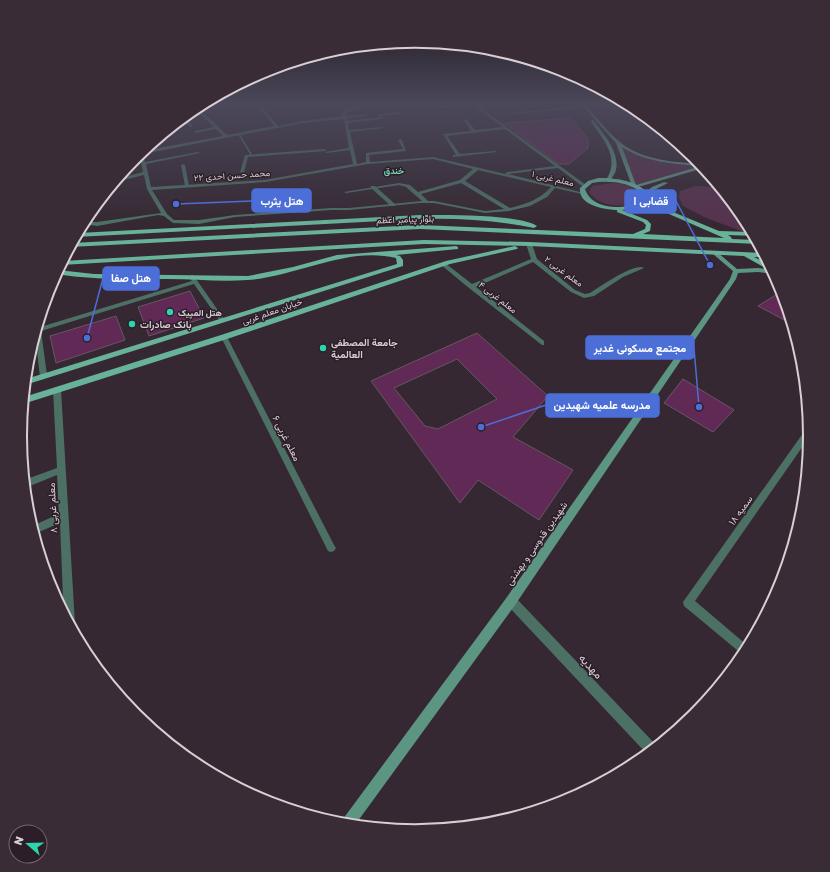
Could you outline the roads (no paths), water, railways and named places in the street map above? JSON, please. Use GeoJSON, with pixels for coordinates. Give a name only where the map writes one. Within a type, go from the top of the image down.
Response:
{"type":"FeatureCollection","features":[{"type":"Feature","properties":{"kind":"main road"},"geometry":{"type":"LineString","coordinates":[[607,144],[615,164],[614,171],[608,180]]}},
{"type":"Feature","properties":{"kind":"main road"},"geometry":{"type":"LineString","coordinates":[[619,144],[635,186]]}},
{"type":"Feature","properties":{"kind":"main road"},"geometry":{"type":"LineString","coordinates":[[621,144],[635,153],[646,157],[668,162],[691,164]]}},
{"type":"Feature","properties":{"kind":"main road"},"geometry":{"type":"LineString","coordinates":[[635,186],[696,169]]}},
{"type":"Feature","properties":{"kind":"main road"},"geometry":{"type":"LineString","coordinates":[[608,207],[635,208],[642,205],[647,196],[660,184],[701,174]]}},
{"type":"Feature","properties":{"kind":"main road"},"geometry":{"type":"LineString","coordinates":[[630,237],[648,230],[649,225],[645,221],[590,201],[582,193],[584,185],[594,181],[608,180],[635,186],[671,213],[738,241]]}},
{"type":"Feature","properties":{"kind":"main road"},"geometry":{"type":"LineString","coordinates":[[83,235],[201,227],[390,218],[466,218],[513,221],[534,226],[547,232]]}},
{"type":"Feature","properties":{"kind":"main road","name":"بلوار پیامبر اعظم"},"geometry":{"type":"LineString","coordinates":[[78,244],[420,227],[751,242]]}},
{"type":"Feature","properties":{"kind":"main road"},"geometry":{"type":"LineString","coordinates":[[715,232],[746,234]]}},
{"type":"Feature","properties":{"kind":"main road"},"geometry":{"type":"LineString","coordinates":[[68,263],[424,242],[529,244],[758,255]]}},
{"type":"Feature","properties":{"kind":"main road"},"geometry":{"type":"LineString","coordinates":[[63,273],[94,276],[194,280],[248,278],[294,269],[337,257],[504,244]]}},
{"type":"Feature","properties":{"kind":"main road","name":"خیابان معلم غربی"},"geometry":{"type":"LineString","coordinates":[[29,399],[224,337],[442,264],[529,244]]}},
{"type":"Feature","properties":{"kind":"main road"},"geometry":{"type":"LineString","coordinates":[[715,253],[724,259],[736,271],[766,271]]}},
{"type":"Feature","properties":{"kind":"main road","name":"خیابان معلم غربی"},"geometry":{"type":"LineString","coordinates":[[31,380],[401,265],[398,257],[386,254]]}},
{"type":"Feature","properties":{"kind":"main road"},"geometry":{"type":"LineString","coordinates":[[742,254],[763,264]]}},
{"type":"Feature","properties":{"kind":"main road"},"geometry":{"type":"LineString","coordinates":[[388,269],[397,273],[399,279]]}},
{"type":"Feature","properties":{"kind":"main road","name":"شهیدین قدوسی و بهشتی"},"geometry":{"type":"LineString","coordinates":[[352,819],[511,601],[733,279],[736,271]]}},
{"type":"Feature","properties":{"kind":"street"},"geometry":{"type":"LineString","coordinates":[[152,151],[190,144]]}},
{"type":"Feature","properties":{"kind":"street"},"geometry":{"type":"LineString","coordinates":[[245,144],[252,155]]}},
{"type":"Feature","properties":{"kind":"street"},"geometry":{"type":"LineString","coordinates":[[350,144],[355,166]]}},
{"type":"Feature","properties":{"kind":"street"},"geometry":{"type":"LineString","coordinates":[[368,163],[367,154],[405,150],[402,144]]}},
{"type":"Feature","properties":{"kind":"street"},"geometry":{"type":"LineString","coordinates":[[450,144],[458,155]]}},
{"type":"Feature","properties":{"kind":"street"},"geometry":{"type":"LineString","coordinates":[[526,144],[584,185]]}},
{"type":"Feature","properties":{"kind":"street"},"geometry":{"type":"LineString","coordinates":[[242,172],[246,156],[351,149]]}},
{"type":"Feature","properties":{"kind":"street"},"geometry":{"type":"LineString","coordinates":[[433,158],[495,152]]}},
{"type":"Feature","properties":{"kind":"street"},"geometry":{"type":"LineString","coordinates":[[144,163],[198,153]]}},
{"type":"Feature","properties":{"kind":"street","name":"معلم غربی ۱"},"geometry":{"type":"LineString","coordinates":[[355,166],[368,163],[433,158],[582,193]]}},
{"type":"Feature","properties":{"kind":"street"},"geometry":{"type":"LineString","coordinates":[[143,160],[149,190],[166,215],[173,221],[199,222],[235,216],[427,202],[485,212],[509,210],[528,205],[544,196],[553,187]]}},
{"type":"Feature","properties":{"kind":"street"},"geometry":{"type":"LineString","coordinates":[[183,165],[187,186]]}},
{"type":"Feature","properties":{"kind":"street","name":"۲۲ محمد حسن احدی"},"geometry":{"type":"LineString","coordinates":[[149,190],[265,181],[355,166]]}},
{"type":"Feature","properties":{"kind":"street"},"geometry":{"type":"LineString","coordinates":[[502,174],[558,167]]}},
{"type":"Feature","properties":{"kind":"street"},"geometry":{"type":"LineString","coordinates":[[418,194],[462,181],[477,168]]}},
{"type":"Feature","properties":{"kind":"street"},"geometry":{"type":"LineString","coordinates":[[124,179],[146,173]]}},
{"type":"Feature","properties":{"kind":"street"},"geometry":{"type":"LineString","coordinates":[[462,181],[509,210]]}},
{"type":"Feature","properties":{"kind":"street"},"geometry":{"type":"LineString","coordinates":[[346,192],[399,184],[408,186],[427,202]]}},
{"type":"Feature","properties":{"kind":"street"},"geometry":{"type":"LineString","coordinates":[[373,188],[393,205]]}},
{"type":"Feature","properties":{"kind":"street"},"geometry":{"type":"LineString","coordinates":[[90,224],[96,224],[150,214],[166,215]]}},
{"type":"Feature","properties":{"kind":"street","name":"معلم غربی ۲"},"geometry":{"type":"LineString","coordinates":[[529,244],[534,260],[573,291],[584,296],[592,295],[621,276],[641,268]]}},
{"type":"Feature","properties":{"kind":"street"},"geometry":{"type":"LineString","coordinates":[[471,287],[534,260]]}},
{"type":"Feature","properties":{"kind":"street","name":"معلم غربی ۴"},"geometry":{"type":"LineString","coordinates":[[442,264],[542,343]]}},
{"type":"Feature","properties":{"kind":"street"},"geometry":{"type":"LineString","coordinates":[[42,329],[194,280],[222,320]]}},
{"type":"Feature","properties":{"kind":"street","name":"معلم غربی ۶"},"geometry":{"type":"LineString","coordinates":[[224,337],[331,548]]}},
{"type":"Feature","properties":{"kind":"street"},"geometry":{"type":"LineString","coordinates":[[39,340],[43,375]]}},
{"type":"Feature","properties":{"kind":"street","name":"معلم غربی ۸"},"geometry":{"type":"LineString","coordinates":[[57,390],[63,517],[64,601]]}},
{"type":"Feature","properties":{"kind":"street","name":"سمیه ۱۸"},"geometry":{"type":"LineString","coordinates":[[741,647],[688,602],[803,444]]}},
{"type":"Feature","properties":{"kind":"street"},"geometry":{"type":"LineString","coordinates":[[30,482],[61,470]]}},
{"type":"Feature","properties":{"kind":"street"},"geometry":{"type":"LineString","coordinates":[[38,528],[63,517]]}},
{"type":"Feature","properties":{"kind":"street","name":"مهدیه"},"geometry":{"type":"LineString","coordinates":[[511,601],[648,746]]}},
{"type":"Feature","properties":{"kind":"place","name":"هتل یثرب"},"geometry":{"type":"Point","coordinates":[176,204]}},
{"type":"Feature","properties":{"kind":"place","name":"قضابی ا"},"geometry":{"type":"Point","coordinates":[710,265]}},
{"type":"Feature","properties":{"kind":"place","name":"هتل المپیک"},"geometry":{"type":"Point","coordinates":[170,312]}},
{"type":"Feature","properties":{"kind":"place","name":"بانک صادرات"},"geometry":{"type":"Point","coordinates":[132,324]}},
{"type":"Feature","properties":{"kind":"place","name":"هتل صفا"},"geometry":{"type":"Point","coordinates":[87,338]}},
{"type":"Feature","properties":{"kind":"place","name":"جامعة المصطفی العالمیة"},"geometry":{"type":"Point","coordinates":[323,348]}},
{"type":"Feature","properties":{"kind":"place","name":"مجتمع مسکونی غدیر"},"geometry":{"type":"Point","coordinates":[699,407]}},
{"type":"Feature","properties":{"kind":"place","name":"مدرسه علمیه شهیدین"},"geometry":{"type":"Point","coordinates":[481,427]}},
{"type":"Feature","properties":{"kind":"district","name":"خندق"},"geometry":{"type":"Point","coordinates":[394,170]}}]}
